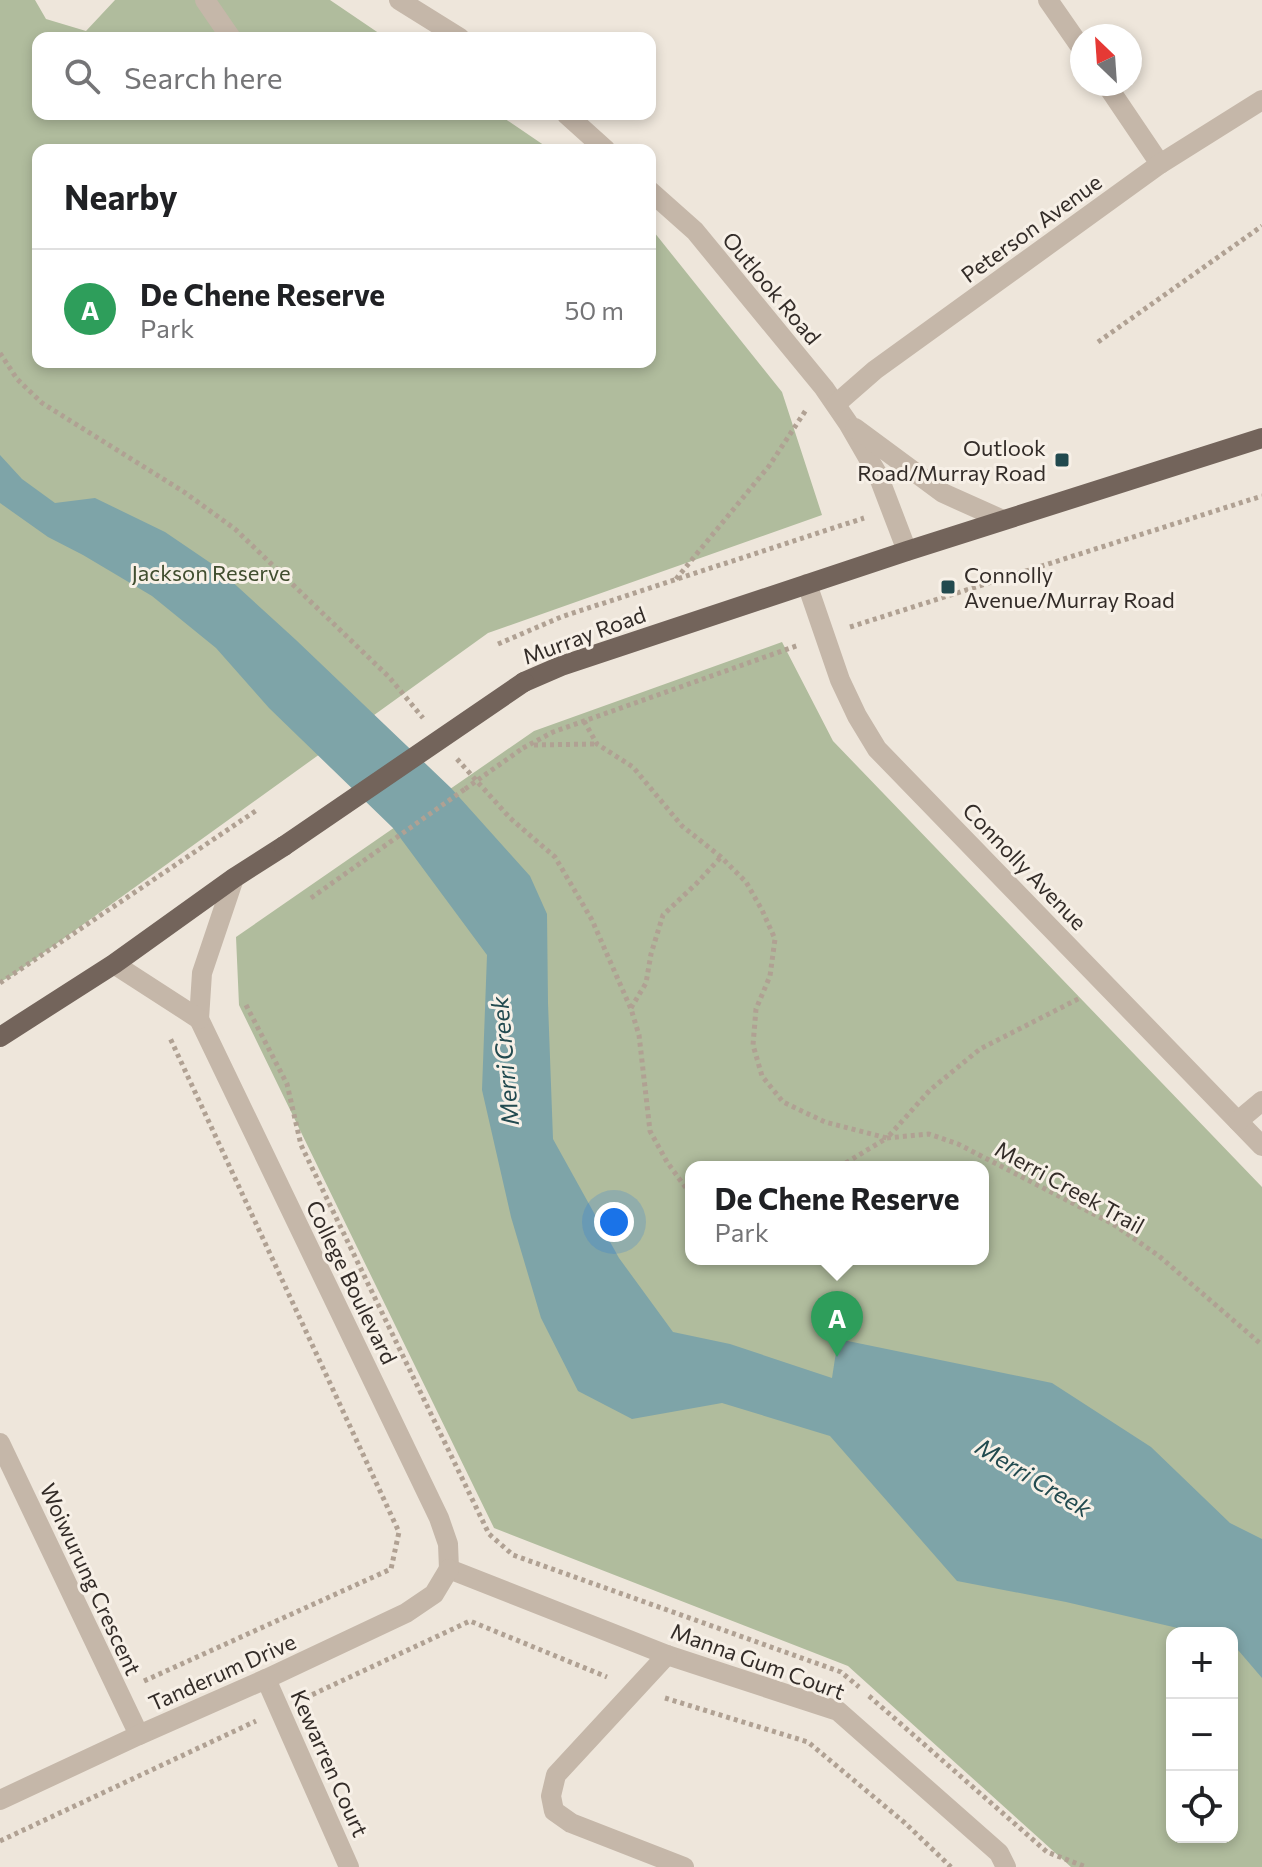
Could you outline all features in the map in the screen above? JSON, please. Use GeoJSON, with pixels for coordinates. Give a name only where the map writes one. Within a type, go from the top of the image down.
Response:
{"type":"FeatureCollection","features":[{"type":"Feature","properties":{"kind":"main road","name":"Murray Road"},"geometry":{"type":"LineString","coordinates":[[0,1037],[114,964],[234,878],[524,682],[561,666],[807,584],[1262,438]]}},
{"type":"Feature","properties":{"kind":"street"},"geometry":{"type":"LineString","coordinates":[[205,0],[227,32]]}},
{"type":"Feature","properties":{"kind":"street"},"geometry":{"type":"LineString","coordinates":[[399,0],[450,32]]}},
{"type":"Feature","properties":{"kind":"street"},"geometry":{"type":"LineString","coordinates":[[1048,0],[1070,32]]}},
{"type":"Feature","properties":{"kind":"street"},"geometry":{"type":"LineString","coordinates":[[1114,96],[1160,164]]}},
{"type":"Feature","properties":{"kind":"street","name":"Peterson Avenue"},"geometry":{"type":"LineString","coordinates":[[830,396],[875,370],[1160,164],[1262,100]]}},
{"type":"Feature","properties":{"kind":"street"},"geometry":{"type":"LineString","coordinates":[[573,120],[599,144]]}},
{"type":"Feature","properties":{"kind":"street","name":"Outlook Road"},"geometry":{"type":"LineString","coordinates":[[656,196],[695,231],[830,396],[878,475],[907,551]]}},
{"type":"Feature","properties":{"kind":"street","name":"Outlook Road"},"geometry":{"type":"LineString","coordinates":[[848,423],[943,493],[1003,520]]}},
{"type":"Feature","properties":{"kind":"street","name":"Connolly Avenue"},"geometry":{"type":"LineString","coordinates":[[807,584],[840,680],[877,749],[1262,1146]]}},
{"type":"Feature","properties":{"kind":"street","name":"College Boulevard"},"geometry":{"type":"LineString","coordinates":[[234,878],[202,973],[199,1019],[439,1518],[448,1544],[449,1569]]}},
{"type":"Feature","properties":{"kind":"street"},"geometry":{"type":"LineString","coordinates":[[114,964],[199,1019]]}},
{"type":"Feature","properties":{"kind":"street"},"geometry":{"type":"LineString","coordinates":[[1238,1121],[1262,1101]]}},
{"type":"Feature","properties":{"kind":"street","name":"Woiwurung Crescent"},"geometry":{"type":"LineString","coordinates":[[0,1443],[139,1735]]}},
{"type":"Feature","properties":{"kind":"street","name":"Manna Gum Court"},"geometry":{"type":"LineString","coordinates":[[449,1569],[667,1655],[838,1711],[999,1853],[1006,1867]]}},
{"type":"Feature","properties":{"kind":"street","name":"Tanderum Drive"},"geometry":{"type":"LineString","coordinates":[[0,1800],[406,1613],[434,1594],[449,1569]]}},
{"type":"Feature","properties":{"kind":"street"},"geometry":{"type":"LineString","coordinates":[[667,1655],[556,1775],[551,1796],[554,1811],[571,1823],[684,1867]]}},
{"type":"Feature","properties":{"kind":"street","name":"Kewarren Court"},"geometry":{"type":"LineString","coordinates":[[266,1679],[349,1867]]}},
{"type":"Feature","properties":{"kind":"path"},"geometry":{"type":"LineString","coordinates":[[1098,342],[1262,226]]}},
{"type":"Feature","properties":{"kind":"path"},"geometry":{"type":"LineString","coordinates":[[675,580],[769,466],[806,411],[830,396]]}},
{"type":"Feature","properties":{"kind":"path"},"geometry":{"type":"LineString","coordinates":[[311,898],[523,748],[553,732],[825,635],[1262,496]]}},
{"type":"Feature","properties":{"kind":"path"},"geometry":{"type":"LineString","coordinates":[[498,644],[561,617],[891,509]]}},
{"type":"Feature","properties":{"kind":"path"},"geometry":{"type":"LineString","coordinates":[[584,721],[597,744],[633,767],[682,826],[746,882],[762,910],[775,939],[770,976],[756,1009],[753,1045],[762,1076],[783,1102],[825,1122],[887,1138],[930,1090],[980,1049],[1106,985]]}},
{"type":"Feature","properties":{"kind":"path"},"geometry":{"type":"LineString","coordinates":[[523,748],[538,744],[597,744]]}},
{"type":"Feature","properties":{"kind":"path"},"geometry":{"type":"LineString","coordinates":[[0,983],[257,810]]}},
{"type":"Feature","properties":{"kind":"path"},"geometry":{"type":"LineString","coordinates":[[631,1009],[646,983],[663,915],[721,857]]}},
{"type":"Feature","properties":{"kind":"path"},"geometry":{"type":"LineString","coordinates":[[246,1005],[287,1084],[301,1145],[489,1534],[513,1555],[841,1672],[1047,1852],[1086,1867]]}},
{"type":"Feature","properties":{"kind":"path"},"geometry":{"type":"LineString","coordinates":[[118,1690],[151,1679],[391,1569],[399,1532],[170,1038]]}},
{"type":"Feature","properties":{"kind":"path","name":"Merri Creek Trail"},"geometry":{"type":"LineString","coordinates":[[849,1161],[887,1138],[929,1134],[958,1144],[1113,1224],[1159,1256],[1262,1345]]}},
{"type":"Feature","properties":{"kind":"path"},"geometry":{"type":"LineString","coordinates":[[0,1841],[470,1621],[636,1689],[808,1742],[905,1823],[951,1867]]}},
{"type":"Feature","properties":{"kind":"green space","name":"Jackson Reserve"},"geometry":{"type":"Polygon","coordinates":[[[0,0],[35,0],[46,19],[86,31],[115,0],[330,0],[377,32],[32,32],[32,120],[507,120],[542,144],[32,144],[32,368],[656,368],[656,234],[782,392],[822,515],[488,633],[0,982],[0,0]]]}},
{"type":"Feature","properties":{"kind":"green space"},"geometry":{"type":"Polygon","coordinates":[[[782,642],[833,741],[1262,1187],[1262,1867],[1071,1867],[848,1666],[494,1528],[239,1005],[236,937],[534,731],[782,642]]]}},
{"type":"Feature","properties":{"kind":"water","name":"Merri Creek"},"geometry":{"type":"Polygon","coordinates":[[[0,455],[22,479],[55,503],[95,498],[165,532],[215,566],[451,788],[530,876],[547,914],[553,1139],[619,1258],[673,1332],[730,1344],[832,1378],[838,1339],[1052,1383],[1151,1447],[1230,1523],[1262,1539],[1262,1678],[1238,1650],[1238,1627],[1173,1627],[957,1581],[830,1436],[722,1403],[632,1419],[578,1391],[541,1318],[511,1217],[482,1090],[487,955],[393,828],[269,708],[216,648],[152,596],[48,537],[0,503],[0,455]]]}},
{"type":"Feature","properties":{"kind":"place","name":"Outlook Road/Murray Road"},"geometry":{"type":"Point","coordinates":[1062,460]}},
{"type":"Feature","properties":{"kind":"place","name":"Connolly Avenue/Murray Road"},"geometry":{"type":"Point","coordinates":[948,587]}},
{"type":"Feature","properties":{"kind":"place","name":"De Chene Reserve"},"geometry":{"type":"Point","coordinates":[837,1357]}}]}
